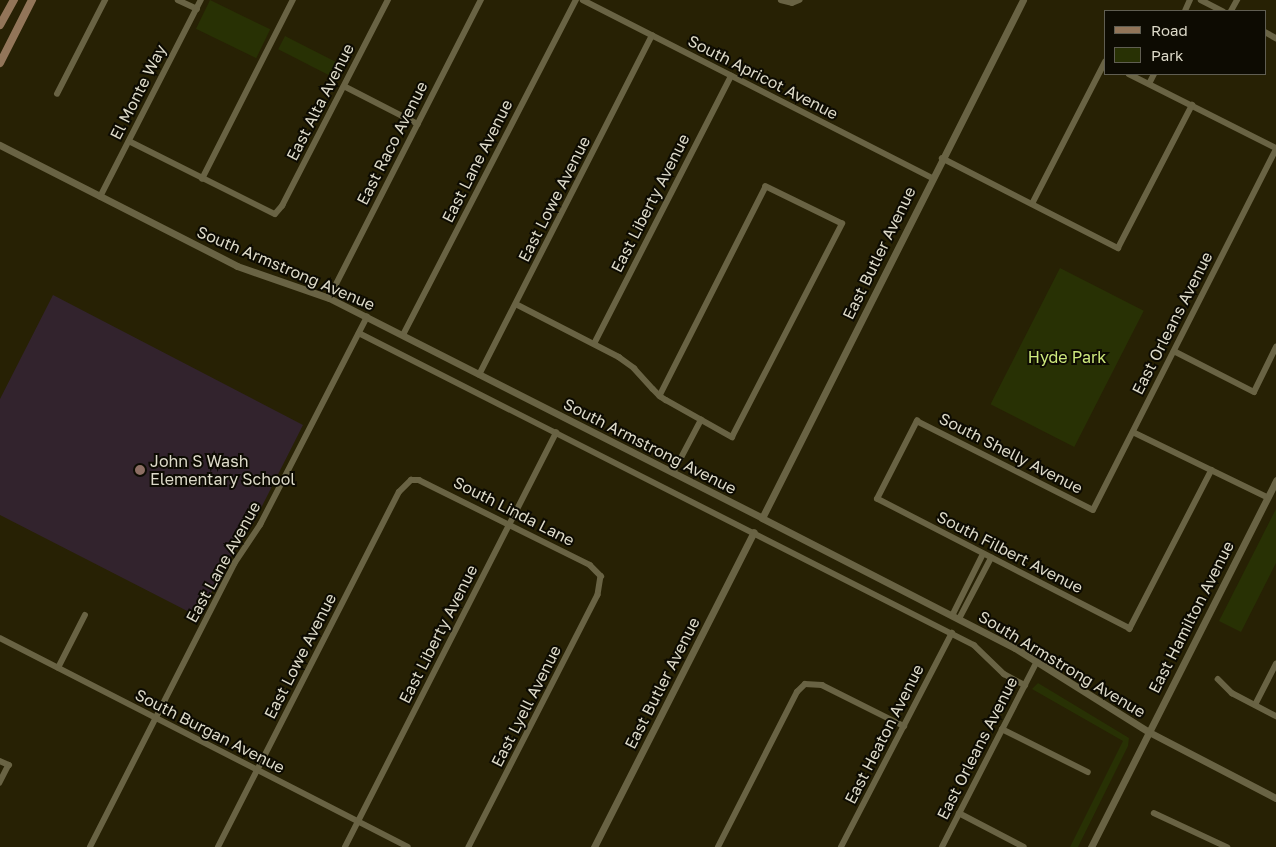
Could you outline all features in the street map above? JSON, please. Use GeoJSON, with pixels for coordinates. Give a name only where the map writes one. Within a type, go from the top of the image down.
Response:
{"type":"FeatureCollection","features":[{"type":"Feature","properties":{"kind":"main road"},"geometry":{"type":"LineString","coordinates":[[0,25],[14,0]]}},
{"type":"Feature","properties":{"kind":"main road"},"geometry":{"type":"LineString","coordinates":[[0,63],[32,0]]}},
{"type":"Feature","properties":{"kind":"street"},"geometry":{"type":"LineString","coordinates":[[58,94],[105,0]]}},
{"type":"Feature","properties":{"kind":"street"},"geometry":{"type":"LineString","coordinates":[[178,0],[196,9]]}},
{"type":"Feature","properties":{"kind":"street","name":"El Monte Way"},"geometry":{"type":"LineString","coordinates":[[100,197],[201,0]]}},
{"type":"Feature","properties":{"kind":"street"},"geometry":{"type":"LineString","coordinates":[[129,141],[202,179],[293,0]]}},
{"type":"Feature","properties":{"kind":"street","name":"East Alta Avenue"},"geometry":{"type":"LineString","coordinates":[[202,179],[275,214],[282,206],[388,0]]}},
{"type":"Feature","properties":{"kind":"street","name":"East Raco Avenue"},"geometry":{"type":"LineString","coordinates":[[328,298],[481,0]]}},
{"type":"Feature","properties":{"kind":"street","name":"East Lane Avenue"},"geometry":{"type":"LineString","coordinates":[[403,335],[576,0]]}},
{"type":"Feature","properties":{"kind":"street","name":"South Apricot Avenue"},"geometry":{"type":"LineString","coordinates":[[583,0],[932,178]]}},
{"type":"Feature","properties":{"kind":"street"},"geometry":{"type":"LineString","coordinates":[[781,0],[798,1]]}},
{"type":"Feature","properties":{"kind":"street","name":"East Butler Avenue"},"geometry":{"type":"LineString","coordinates":[[762,518],[1023,0]]}},
{"type":"Feature","properties":{"kind":"street"},"geometry":{"type":"LineString","coordinates":[[1201,0],[1222,10]]}},
{"type":"Feature","properties":{"kind":"street","name":"East Lowe Avenue"},"geometry":{"type":"LineString","coordinates":[[479,374],[652,36]]}},
{"type":"Feature","properties":{"kind":"street"},"geometry":{"type":"LineString","coordinates":[[1032,204],[1104,62]]}},
{"type":"Feature","properties":{"kind":"street"},"geometry":{"type":"LineString","coordinates":[[1130,75],[1276,148]]}},
{"type":"Feature","properties":{"kind":"street"},"geometry":{"type":"LineString","coordinates":[[1148,84],[1153,75]]}},
{"type":"Feature","properties":{"kind":"street","name":"East Liberty Avenue"},"geometry":{"type":"LineString","coordinates":[[594,344],[731,76]]}},
{"type":"Feature","properties":{"kind":"street"},"geometry":{"type":"LineString","coordinates":[[344,86],[418,124]]}},
{"type":"Feature","properties":{"kind":"street"},"geometry":{"type":"LineString","coordinates":[[942,158],[1118,248],[1192,105]]}},
{"type":"Feature","properties":{"kind":"street","name":"South Armstrong Avenue"},"geometry":{"type":"LineString","coordinates":[[0,146],[237,266],[328,298],[367,317],[956,617],[1037,661],[1149,732],[1276,798]]}},
{"type":"Feature","properties":{"kind":"street","name":"East Orleans Avenue"},"geometry":{"type":"LineString","coordinates":[[1093,510],[1276,148]]}},
{"type":"Feature","properties":{"kind":"street"},"geometry":{"type":"LineString","coordinates":[[516,304],[627,362],[660,396],[732,437],[842,224],[766,187],[660,396]]}},
{"type":"Feature","properties":{"kind":"street","name":"East Lane Avenue"},"geometry":{"type":"LineString","coordinates":[[90,847],[234,564],[260,525],[367,317]]}},
{"type":"Feature","properties":{"kind":"street","name":"South Armstrong Avenue"},"geometry":{"type":"LineString","coordinates":[[359,333],[952,633],[978,647],[1004,674],[1025,685]]}},
{"type":"Feature","properties":{"kind":"street"},"geometry":{"type":"LineString","coordinates":[[1174,351],[1254,392],[1276,347]]}},
{"type":"Feature","properties":{"kind":"street"},"geometry":{"type":"LineString","coordinates":[[673,473],[701,420]]}},
{"type":"Feature","properties":{"kind":"street","name":"South Shelly Avenue"},"geometry":{"type":"LineString","coordinates":[[878,499],[917,421],[1093,510]]}},
{"type":"Feature","properties":{"kind":"street","name":"East Liberty Avenue"},"geometry":{"type":"LineString","coordinates":[[345,847],[556,432]]}},
{"type":"Feature","properties":{"kind":"street"},"geometry":{"type":"LineString","coordinates":[[1133,432],[1267,498]]}},
{"type":"Feature","properties":{"kind":"street","name":"South Filbert Avenue"},"geometry":{"type":"LineString","coordinates":[[878,499],[1130,629],[1212,470]]}},
{"type":"Feature","properties":{"kind":"street","name":"East Lowe Avenue"},"geometry":{"type":"LineString","coordinates":[[218,847],[399,492],[411,480]]}},
{"type":"Feature","properties":{"kind":"street","name":"South Linda Lane"},"geometry":{"type":"LineString","coordinates":[[411,480],[426,482],[510,524],[590,565],[601,576]]}},
{"type":"Feature","properties":{"kind":"street","name":"East Hamilton Avenue"},"geometry":{"type":"LineString","coordinates":[[1091,847],[1276,480]]}},
{"type":"Feature","properties":{"kind":"street","name":"East Butler Avenue"},"geometry":{"type":"LineString","coordinates":[[594,847],[754,532]]}},
{"type":"Feature","properties":{"kind":"street"},"geometry":{"type":"LineString","coordinates":[[956,617],[983,554]]}},
{"type":"Feature","properties":{"kind":"street"},"geometry":{"type":"LineString","coordinates":[[956,617],[991,558]]}},
{"type":"Feature","properties":{"kind":"street","name":"East Lyell Avenue"},"geometry":{"type":"LineString","coordinates":[[469,847],[598,595],[601,576]]}},
{"type":"Feature","properties":{"kind":"street"},"geometry":{"type":"LineString","coordinates":[[58,668],[86,615]]}},
{"type":"Feature","properties":{"kind":"street","name":"East Heaton Avenue"},"geometry":{"type":"LineString","coordinates":[[841,847],[952,633]]}},
{"type":"Feature","properties":{"kind":"street","name":"South Burgan Avenue"},"geometry":{"type":"LineString","coordinates":[[0,638],[408,847]]}},
{"type":"Feature","properties":{"kind":"street","name":"East Orleans Avenue"},"geometry":{"type":"LineString","coordinates":[[942,847],[1037,661]]}},
{"type":"Feature","properties":{"kind":"street"},"geometry":{"type":"LineString","coordinates":[[1255,705],[1276,664]]}},
{"type":"Feature","properties":{"kind":"street"},"geometry":{"type":"LineString","coordinates":[[1218,679],[1232,692],[1276,716]]}},
{"type":"Feature","properties":{"kind":"street"},"geometry":{"type":"LineString","coordinates":[[718,847],[797,692],[810,682],[822,685],[904,726]]}},
{"type":"Feature","properties":{"kind":"street"},"geometry":{"type":"LineString","coordinates":[[1002,729],[1088,772]]}},
{"type":"Feature","properties":{"kind":"street"},"geometry":{"type":"LineString","coordinates":[[0,760],[9,765],[0,784]]}},
{"type":"Feature","properties":{"kind":"street"},"geometry":{"type":"LineString","coordinates":[[959,813],[1024,847]]}},
{"type":"Feature","properties":{"kind":"street"},"geometry":{"type":"LineString","coordinates":[[1154,813],[1226,847]]}},
{"type":"Feature","properties":{"kind":"shaded area","name":"John S Wash Elementary School"},"geometry":{"type":"Polygon","coordinates":[[[53,295],[303,425],[254,522],[225,566],[199,617],[0,515],[0,399],[53,295]]]}},
{"type":"Feature","properties":{"kind":"green space"},"geometry":{"type":"Polygon","coordinates":[[[210,0],[270,29],[256,58],[196,29],[210,0]]]}},
{"type":"Feature","properties":{"kind":"green space"},"geometry":{"type":"Polygon","coordinates":[[[285,36],[344,66],[337,79],[278,49],[285,36]]]}},
{"type":"Feature","properties":{"kind":"green space","name":"Hyde Park"},"geometry":{"type":"Polygon","coordinates":[[[1060,268],[1144,311],[1074,447],[991,404],[1060,268]]]}},
{"type":"Feature","properties":{"kind":"green space"},"geometry":{"type":"Polygon","coordinates":[[[1276,509],[1276,563],[1241,632],[1219,621],[1276,509]]]}},
{"type":"Feature","properties":{"kind":"green space"},"geometry":{"type":"Polygon","coordinates":[[[1038,683],[1129,738],[1128,746],[1078,847],[1070,847],[1123,741],[1032,689],[1038,683]]]}},
{"type":"Feature","properties":{"kind":"place","name":"John S Wash Elementary School"},"geometry":{"type":"Point","coordinates":[140,470]}}]}
